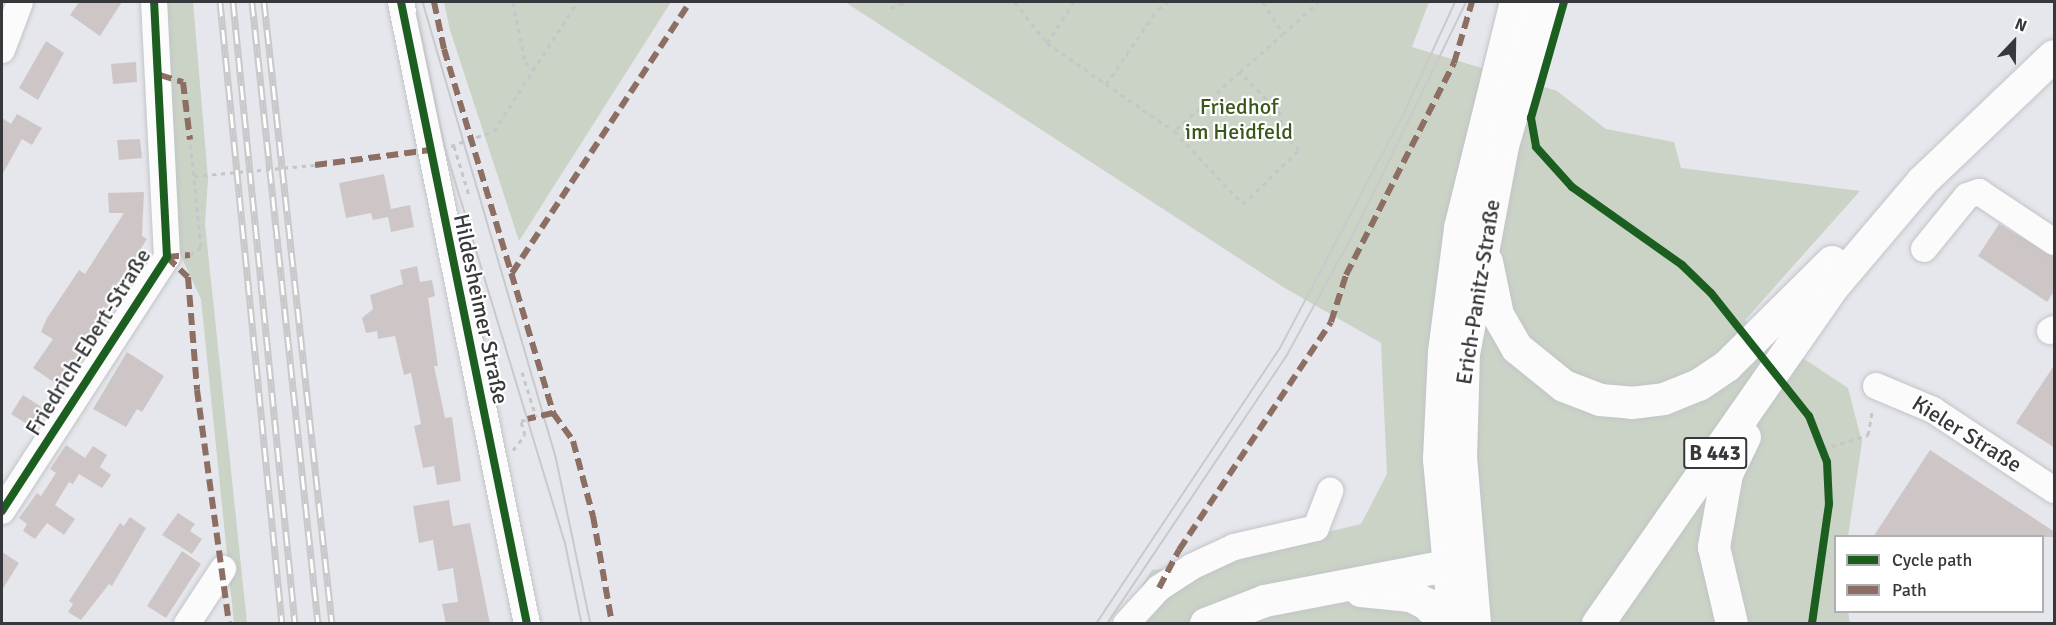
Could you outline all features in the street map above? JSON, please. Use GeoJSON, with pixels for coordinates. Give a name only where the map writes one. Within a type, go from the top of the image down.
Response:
{"type":"FeatureCollection","features":[{"type":"Feature","properties":{"kind":"main road","name":"Erich-Panitz-Straße"},"geometry":{"type":"LineString","coordinates":[[1475,624],[1456,562],[1439,459],[1444,352],[1460,228],[1516,2]]}},
{"type":"Feature","properties":{"kind":"main road","name":"Erich-Panitz-Straße"},"geometry":{"type":"LineString","coordinates":[[1455,624],[1464,354],[1506,135],[1544,2]]}},
{"type":"Feature","properties":{"kind":"main road","name":"B 443"},"geometry":{"type":"LineString","coordinates":[[1598,624],[1791,343],[1922,182],[2055,56]]}},
{"type":"Feature","properties":{"kind":"main road"},"geometry":{"type":"LineString","coordinates":[[1485,235],[1498,315],[1517,348],[1564,386],[1600,400],[1632,403],[1673,395],[1727,366],[1860,233],[1922,182]]}},
{"type":"Feature","properties":{"kind":"main road"},"geometry":{"type":"LineString","coordinates":[[1732,624],[1718,580],[1714,547],[1717,513],[1727,474],[1791,343]]}},
{"type":"Feature","properties":{"kind":"main road"},"geometry":{"type":"LineString","coordinates":[[1386,575],[1414,554],[1424,537],[1439,459]]}},
{"type":"Feature","properties":{"kind":"main road"},"geometry":{"type":"LineString","coordinates":[[1206,624],[1265,601],[1324,591],[1386,575],[1456,562]]}},
{"type":"Feature","properties":{"kind":"main road"},"geometry":{"type":"LineString","coordinates":[[1324,591],[1389,591],[1411,596],[1428,604],[1445,624]]}},
{"type":"Feature","properties":{"kind":"street"},"geometry":{"type":"LineString","coordinates":[[2,50],[20,2]]}},
{"type":"Feature","properties":{"kind":"street","name":"Friedrich-Ebert-Straße"},"geometry":{"type":"LineString","coordinates":[[2,511],[167,256],[154,2]]}},
{"type":"Feature","properties":{"kind":"street","name":"Hildesheimer Straße"},"geometry":{"type":"LineString","coordinates":[[401,2],[527,624]]}},
{"type":"Feature","properties":{"kind":"street"},"geometry":{"type":"LineString","coordinates":[[1924,249],[1967,196],[1979,192],[2055,242]]}},
{"type":"Feature","properties":{"kind":"street","name":"Kieler Straße"},"geometry":{"type":"LineString","coordinates":[[1876,386],[1933,410],[2055,490]]}},
{"type":"Feature","properties":{"kind":"street"},"geometry":{"type":"LineString","coordinates":[[1126,624],[1159,588],[1191,567],[1234,547],[1316,528],[1330,491]]}},
{"type":"Feature","properties":{"kind":"street"},"geometry":{"type":"LineString","coordinates":[[187,624],[223,569]]}},
{"type":"Feature","properties":{"kind":"path"},"geometry":{"type":"LineString","coordinates":[[513,2],[525,62],[533,69]]}},
{"type":"Feature","properties":{"kind":"path"},"geometry":{"type":"LineString","coordinates":[[471,141],[494,131],[577,2]]}},
{"type":"Feature","properties":{"kind":"path"},"geometry":{"type":"LineString","coordinates":[[891,8],[907,2]]}},
{"type":"Feature","properties":{"kind":"path"},"geometry":{"type":"LineString","coordinates":[[1015,2],[1047,43],[1174,131],[1243,204],[1299,150],[1284,133],[1279,112],[1240,72]]}},
{"type":"Feature","properties":{"kind":"path"},"geometry":{"type":"LineString","coordinates":[[1047,43],[1074,2]]}},
{"type":"Feature","properties":{"kind":"path"},"geometry":{"type":"LineString","coordinates":[[1106,84],[1158,9],[1168,2]]}},
{"type":"Feature","properties":{"kind":"path"},"geometry":{"type":"LineString","coordinates":[[1263,2],[1283,33]]}},
{"type":"Feature","properties":{"kind":"path"},"geometry":{"type":"LineString","coordinates":[[1174,131],[1318,2]]}},
{"type":"Feature","properties":{"kind":"path"},"geometry":{"type":"LineString","coordinates":[[190,140],[201,247],[190,255]]}},
{"type":"Feature","properties":{"kind":"path"},"geometry":{"type":"LineString","coordinates":[[454,146],[469,195]]}},
{"type":"Feature","properties":{"kind":"path"},"geometry":{"type":"LineString","coordinates":[[194,176],[315,165]]}},
{"type":"Feature","properties":{"kind":"path"},"geometry":{"type":"LineString","coordinates":[[522,372],[536,417]]}},
{"type":"Feature","properties":{"kind":"path"},"geometry":{"type":"LineString","coordinates":[[1823,449],[1868,435],[1876,386]]}},
{"type":"Feature","properties":{"kind":"path"},"geometry":{"type":"LineString","coordinates":[[495,467],[520,443],[525,435],[521,421],[528,419]]}},
{"type":"Feature","properties":{"kind":"green space"},"geometry":{"type":"Polygon","coordinates":[[[167,2],[193,2],[208,178],[205,224],[247,623],[234,623],[201,299],[179,252],[167,2]]]}},
{"type":"Feature","properties":{"kind":"green space"},"geometry":{"type":"Polygon","coordinates":[[[444,2],[671,2],[519,241],[450,30],[444,2]]]}},
{"type":"Feature","properties":{"kind":"green space","name":"Friedhof im Heidfeld"},"geometry":{"type":"Polygon","coordinates":[[[845,2],[1429,2],[1412,47],[1557,91],[1606,129],[1674,142],[1681,168],[1860,191],[1745,320],[1848,388],[1862,442],[1848,535],[1834,535],[1834,613],[1848,613],[1850,623],[1117,623],[1152,570],[1176,568],[1361,524],[1387,474],[1381,343],[1283,287],[845,2]]]}},
{"type":"Feature","properties":{"kind":"building"},"geometry":{"type":"Polygon","coordinates":[[[79,2],[122,2],[100,36],[70,15],[79,2]]]}},
{"type":"Feature","properties":{"kind":"building"},"geometry":{"type":"Polygon","coordinates":[[[46,41],[64,53],[38,100],[19,88],[46,41]]]}},
{"type":"Feature","properties":{"kind":"building"},"geometry":{"type":"Polygon","coordinates":[[[136,62],[137,82],[113,84],[111,64],[136,62]]]}},
{"type":"Feature","properties":{"kind":"building"},"geometry":{"type":"Polygon","coordinates":[[[17,114],[42,128],[32,145],[22,139],[2,175],[2,118],[11,124],[17,114]]]}},
{"type":"Feature","properties":{"kind":"building"},"geometry":{"type":"Polygon","coordinates":[[[140,139],[142,158],[119,160],[117,140],[140,139]]]}},
{"type":"Feature","properties":{"kind":"building"},"geometry":{"type":"Polygon","coordinates":[[[384,174],[391,209],[410,205],[414,227],[391,232],[388,217],[373,220],[371,213],[346,218],[339,183],[384,174]]]}},
{"type":"Feature","properties":{"kind":"building"},"geometry":{"type":"Polygon","coordinates":[[[144,192],[142,236],[147,239],[138,253],[146,258],[133,278],[128,275],[111,303],[116,306],[58,385],[33,368],[53,339],[41,332],[47,318],[79,270],[85,274],[124,213],[109,213],[108,193],[144,192]]]}},
{"type":"Feature","properties":{"kind":"building"},"geometry":{"type":"Polygon","coordinates":[[[1999,224],[2055,257],[2055,290],[2047,302],[1978,256],[1999,224]]]}},
{"type":"Feature","properties":{"kind":"building"},"geometry":{"type":"Polygon","coordinates":[[[417,266],[420,282],[432,280],[435,296],[428,298],[438,366],[434,366],[445,418],[452,417],[461,481],[437,485],[434,466],[423,468],[414,426],[421,424],[411,373],[404,375],[395,336],[378,339],[377,331],[366,333],[362,318],[373,309],[370,295],[403,284],[400,270],[417,266]]]}},
{"type":"Feature","properties":{"kind":"building"},"geometry":{"type":"Polygon","coordinates":[[[127,352],[164,376],[142,412],[137,409],[126,427],[93,409],[127,352]]]}},
{"type":"Feature","properties":{"kind":"building"},"geometry":{"type":"Polygon","coordinates":[[[2055,364],[2055,448],[2016,423],[2055,364]]]}},
{"type":"Feature","properties":{"kind":"building"},"geometry":{"type":"Polygon","coordinates":[[[23,395],[46,410],[35,429],[11,414],[23,395]]]}},
{"type":"Feature","properties":{"kind":"building"},"geometry":{"type":"Polygon","coordinates":[[[66,445],[85,458],[93,446],[107,455],[100,467],[111,475],[102,488],[79,474],[73,484],[69,482],[55,505],[75,519],[64,535],[47,523],[35,539],[23,531],[27,524],[19,518],[37,493],[41,496],[56,473],[50,469],[66,445]]]}},
{"type":"Feature","properties":{"kind":"building"},"geometry":{"type":"Polygon","coordinates":[[[1930,450],[2055,532],[2055,537],[2044,537],[2044,535],[1874,535],[1930,450]]]}},
{"type":"Feature","properties":{"kind":"building"},"geometry":{"type":"Polygon","coordinates":[[[449,500],[453,526],[470,523],[490,624],[446,624],[442,604],[458,602],[453,568],[438,571],[433,540],[419,543],[413,506],[449,500]]]}},
{"type":"Feature","properties":{"kind":"building"},"geometry":{"type":"Polygon","coordinates":[[[178,513],[195,524],[190,531],[202,539],[192,554],[162,535],[178,513]]]}},
{"type":"Feature","properties":{"kind":"building"},"geometry":{"type":"Polygon","coordinates":[[[130,517],[146,528],[112,586],[109,584],[81,620],[68,612],[73,604],[69,601],[120,523],[124,526],[130,517]]]}},
{"type":"Feature","properties":{"kind":"building"},"geometry":{"type":"Polygon","coordinates":[[[182,551],[201,564],[166,618],[147,606],[182,551]]]}},
{"type":"Feature","properties":{"kind":"building"},"geometry":{"type":"Polygon","coordinates":[[[2,552],[19,563],[2,590],[2,552]]]}},
{"type":"Feature","properties":{"kind":"tram line"},"geometry":{"type":"LineString","coordinates":[[423,2],[556,457],[591,624]]}},
{"type":"Feature","properties":{"kind":"tram line"},"geometry":{"type":"LineString","coordinates":[[1096,624],[1279,350],[1404,113],[1455,2]]}},
{"type":"Feature","properties":{"kind":"tram line"},"geometry":{"type":"LineString","coordinates":[[1107,624],[1287,355],[1355,231],[1466,2]]}},
{"type":"Feature","properties":{"kind":"tram line"},"geometry":{"type":"LineString","coordinates":[[417,13],[445,147],[565,541],[582,624]]}},
{"type":"Feature","properties":{"kind":"railway"},"geometry":{"type":"LineString","coordinates":[[220,2],[282,624]]}},
{"type":"Feature","properties":{"kind":"railway"},"geometry":{"type":"LineString","coordinates":[[233,2],[295,624]]}},
{"type":"Feature","properties":{"kind":"railway"},"geometry":{"type":"LineString","coordinates":[[252,2],[318,624]]}},
{"type":"Feature","properties":{"kind":"railway"},"geometry":{"type":"LineString","coordinates":[[264,2],[332,624]]}},
{"type":"Feature","properties":{"kind":"marked path"},"geometry":{"type":"LineString","coordinates":[[434,2],[444,49],[553,413],[528,419]]}},
{"type":"Feature","properties":{"kind":"marked path"},"geometry":{"type":"LineString","coordinates":[[512,273],[690,2]]}},
{"type":"Feature","properties":{"kind":"marked path"},"geometry":{"type":"LineString","coordinates":[[1159,588],[1179,550],[1331,322],[1346,275],[1454,63],[1472,2]]}},
{"type":"Feature","properties":{"kind":"marked path"},"geometry":{"type":"LineString","coordinates":[[160,75],[183,82],[190,140]]}},
{"type":"Feature","properties":{"kind":"marked path"},"geometry":{"type":"LineString","coordinates":[[315,165],[430,150]]}},
{"type":"Feature","properties":{"kind":"marked path"},"geometry":{"type":"LineString","coordinates":[[167,257],[190,255]]}},
{"type":"Feature","properties":{"kind":"marked path"},"geometry":{"type":"LineString","coordinates":[[167,257],[188,277],[197,390],[229,624]]}},
{"type":"Feature","properties":{"kind":"marked path"},"geometry":{"type":"LineString","coordinates":[[553,413],[573,441],[593,516],[612,624]]}},
{"type":"Feature","properties":{"kind":"cycle path"},"geometry":{"type":"LineString","coordinates":[[2,511],[167,257],[154,2]]}},
{"type":"Feature","properties":{"kind":"cycle path"},"geometry":{"type":"LineString","coordinates":[[401,2],[527,624]]}},
{"type":"Feature","properties":{"kind":"cycle path"},"geometry":{"type":"LineString","coordinates":[[1564,2],[1531,118],[1536,147],[1572,187],[1682,265],[1711,293],[1809,416],[1827,462],[1829,504],[1812,624]]}}]}
